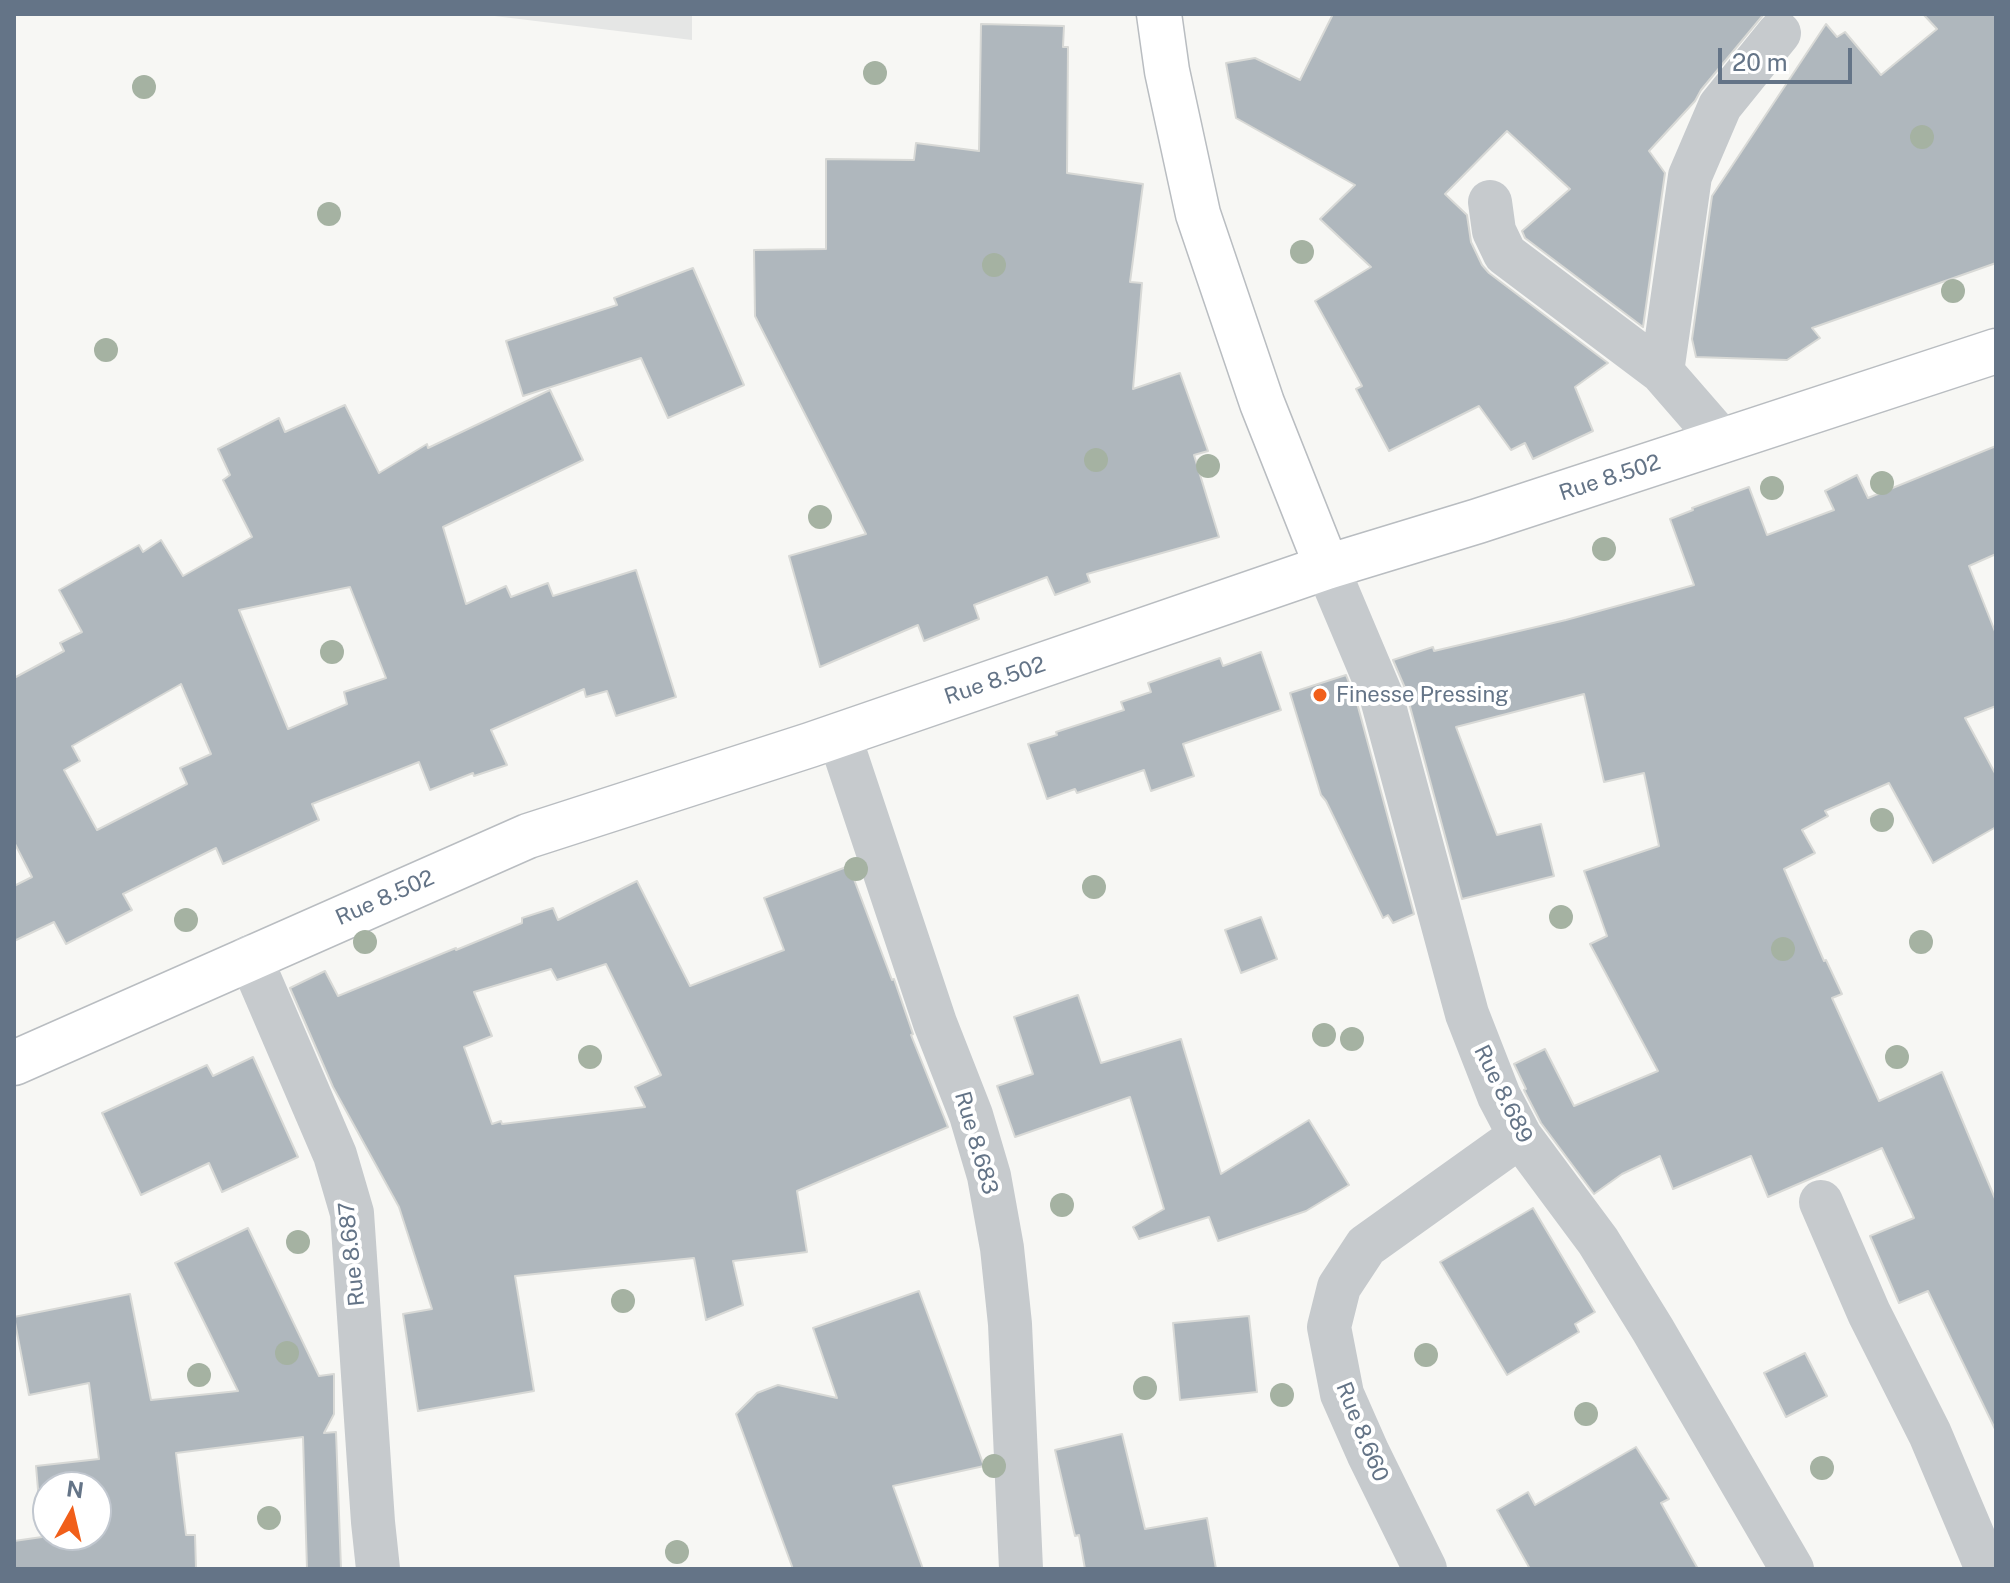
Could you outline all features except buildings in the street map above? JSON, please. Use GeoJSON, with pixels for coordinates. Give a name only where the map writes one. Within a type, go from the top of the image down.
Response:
{"type":"FeatureCollection","features":[{"type":"Feature","properties":{"kind":"main road"},"geometry":{"type":"LineString","coordinates":[[1159,14],[1167,71],[1198,214],[1262,403],[1327,567]]}},
{"type":"Feature","properties":{"kind":"main road","name":"Rue 8.502"},"geometry":{"type":"LineString","coordinates":[[14,1063],[528,836],[839,735],[1327,567],[1722,441],[1992,360]]}},
{"type":"Feature","properties":{"kind":"street"},"geometry":{"type":"LineString","coordinates":[[1662,372],[1690,176],[1720,106],[1779,33]]}},
{"type":"Feature","properties":{"kind":"street"},"geometry":{"type":"LineString","coordinates":[[1490,202],[1494,231],[1505,254],[1662,372],[1722,441]]}},
{"type":"Feature","properties":{"kind":"street","name":"Rue 8.689"},"geometry":{"type":"LineString","coordinates":[[1327,567],[1381,695],[1467,1014],[1499,1096],[1520,1136],[1598,1241],[1792,1569]]}},
{"type":"Feature","properties":{"kind":"street","name":"Rue 8.683"},"geometry":{"type":"LineString","coordinates":[[839,735],[935,1023],[971,1115],[989,1176],[1002,1248],[1010,1324],[1021,1569]]}},
{"type":"Feature","properties":{"kind":"street","name":"Rue 8.687"},"geometry":{"type":"LineString","coordinates":[[250,957],[335,1155],[352,1213],[378,1569]]}},
{"type":"Feature","properties":{"kind":"street","name":"Rue 8.660"},"geometry":{"type":"LineString","coordinates":[[1425,1569],[1342,1394],[1329,1327],[1339,1287],[1366,1246],[1520,1136]]}},
{"type":"Feature","properties":{"kind":"street"},"geometry":{"type":"LineString","coordinates":[[1821,1202],[1869,1313],[1930,1434],[1987,1569]]}},
{"type":"Feature","properties":{"kind":"shaded area"},"geometry":{"type":"Polygon","coordinates":[[[478,14],[692,14],[692,40],[478,14]]]}},
{"type":"Feature","properties":{"kind":"place","name":"Finesse Pressing"},"geometry":{"type":"Point","coordinates":[1320,695]}}]}
